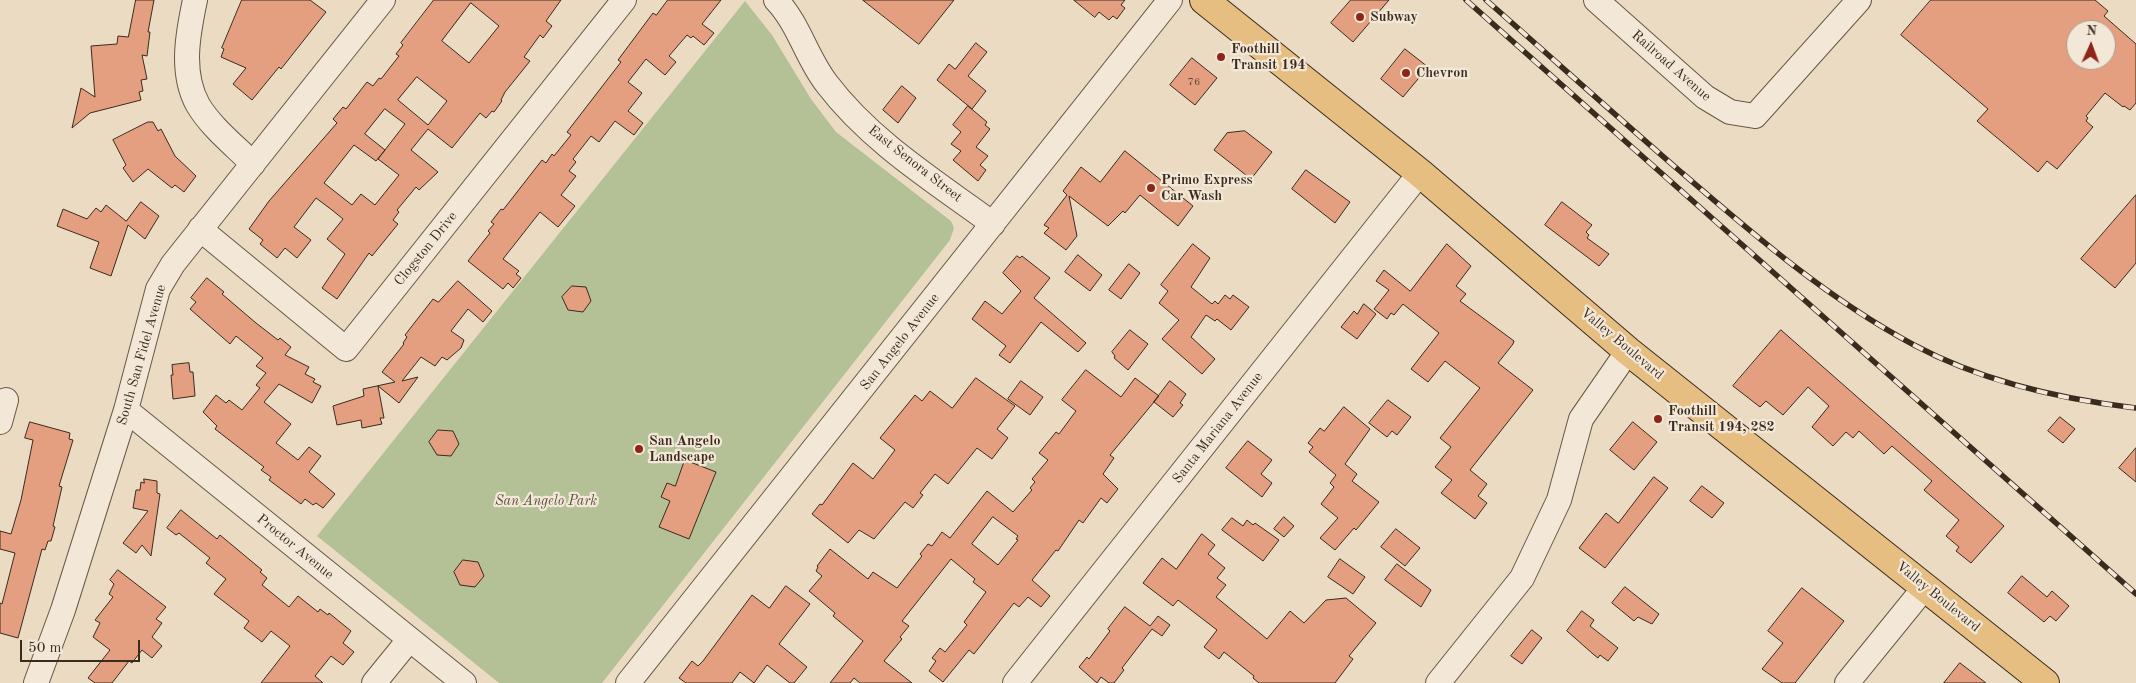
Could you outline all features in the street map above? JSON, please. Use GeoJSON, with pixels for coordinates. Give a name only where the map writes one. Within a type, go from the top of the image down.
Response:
{"type":"FeatureCollection","features":[{"type":"Feature","properties":{"kind":"main road","name":"Valley Boulevard"},"geometry":{"type":"LineString","coordinates":[[1204,0],[1420,173],[1628,351],[2045,683]]}},
{"type":"Feature","properties":{"kind":"street"},"geometry":{"type":"LineString","coordinates":[[195,0],[187,60],[189,83],[198,105],[217,128],[253,164]]}},
{"type":"Feature","properties":{"kind":"street","name":"South San Fidel Avenue"},"geometry":{"type":"LineString","coordinates":[[36,683],[63,610],[126,410],[158,289],[173,264],[200,229],[383,0]]}},
{"type":"Feature","properties":{"kind":"street","name":"Clogston Drive"},"geometry":{"type":"LineString","coordinates":[[200,229],[346,349],[624,0]]}},
{"type":"Feature","properties":{"kind":"street","name":"East Senora Street"},"geometry":{"type":"LineString","coordinates":[[776,0],[802,38],[826,84],[854,114],[882,141],[993,224]]}},
{"type":"Feature","properties":{"kind":"street","name":"San Angelo Avenue"},"geometry":{"type":"LineString","coordinates":[[628,683],[1170,0]]}},
{"type":"Feature","properties":{"kind":"street","name":"Railroad Avenue"},"geometry":{"type":"LineString","coordinates":[[1596,0],[1706,97],[1730,112],[1755,116],[1859,0]]}},
{"type":"Feature","properties":{"kind":"street","name":"Santa Mariana Avenue"},"geometry":{"type":"LineString","coordinates":[[1015,683],[1420,173]]}},
{"type":"Feature","properties":{"kind":"street"},"geometry":{"type":"LineString","coordinates":[[1438,683],[1522,578],[1559,500],[1581,419],[1628,351]]}},
{"type":"Feature","properties":{"kind":"street","name":"Proctor Avenue"},"geometry":{"type":"LineString","coordinates":[[126,410],[464,683]]}},
{"type":"Feature","properties":{"kind":"street"},"geometry":{"type":"LineString","coordinates":[[1847,683],[1925,587]]}},
{"type":"Feature","properties":{"kind":"street"},"geometry":{"type":"LineString","coordinates":[[374,683],[409,640]]}},
{"type":"Feature","properties":{"kind":"green space","name":"San Angelo Park"},"geometry":{"type":"Polygon","coordinates":[[[745,1],[772,35],[811,99],[836,132],[951,221],[954,228],[950,240],[602,683],[499,683],[317,536],[745,1]]]}},
{"type":"Feature","properties":{"kind":"building"},"geometry":{"type":"Polygon","coordinates":[[[136,0],[154,0],[148,32],[150,32],[147,56],[142,55],[147,79],[141,80],[143,91],[139,92],[141,100],[90,113],[72,128],[81,88],[95,97],[91,46],[117,44],[118,36],[128,37],[136,0]]]}},
{"type":"Feature","properties":{"kind":"building"},"geometry":{"type":"Polygon","coordinates":[[[242,0],[310,0],[326,12],[281,69],[279,67],[252,100],[233,84],[246,68],[221,57],[224,49],[222,48],[242,0]]]}},
{"type":"Feature","properties":{"kind":"building"},"geometry":{"type":"Polygon","coordinates":[[[434,0],[561,0],[546,21],[552,26],[543,38],[540,35],[524,57],[530,61],[505,92],[502,101],[494,112],[492,111],[486,118],[480,113],[452,148],[428,129],[411,150],[438,172],[419,190],[416,187],[397,210],[399,212],[393,220],[398,224],[372,256],[369,253],[337,299],[322,288],[345,254],[327,239],[343,219],[332,210],[316,198],[294,227],[311,240],[297,258],[285,248],[277,258],[260,244],[263,240],[249,229],[269,201],[337,123],[333,119],[343,107],[346,109],[367,82],[373,86],[379,78],[381,79],[399,56],[396,54],[403,45],[401,43],[434,0]],[[471,3],[442,41],[469,63],[499,26],[471,3]],[[417,77],[398,100],[428,125],[447,101],[417,77]],[[385,109],[365,134],[385,150],[405,124],[385,109]],[[354,145],[324,183],[352,205],[361,194],[375,205],[399,175],[378,159],[384,151],[376,161],[354,145]]]}},
{"type":"Feature","properties":{"kind":"building"},"geometry":{"type":"Polygon","coordinates":[[[668,0],[721,0],[702,24],[714,33],[704,45],[693,36],[691,38],[687,35],[669,56],[676,62],[665,75],[646,59],[628,82],[642,93],[628,111],[643,123],[634,135],[615,121],[599,142],[591,136],[573,159],[576,162],[569,171],[576,176],[561,195],[575,206],[558,227],[540,212],[503,259],[519,271],[516,274],[521,278],[513,288],[508,283],[503,289],[468,261],[490,233],[488,231],[494,224],[491,222],[501,209],[503,210],[542,160],[546,163],[552,154],[554,156],[571,135],[567,132],[621,62],[618,60],[653,13],[656,15],[668,0]]]}},
{"type":"Feature","properties":{"kind":"building"},"geometry":{"type":"Polygon","coordinates":[[[863,0],[954,0],[919,44],[863,0]]]}},
{"type":"Feature","properties":{"kind":"building"},"geometry":{"type":"Polygon","coordinates":[[[1074,0],[1125,0],[1121,5],[1125,8],[1117,19],[1113,16],[1109,20],[1099,12],[1095,17],[1074,0]]]}},
{"type":"Feature","properties":{"kind":"building"},"geometry":{"type":"Polygon","coordinates":[[[1351,0],[1389,0],[1353,42],[1331,23],[1351,0]]]}},
{"type":"Feature","properties":{"kind":"building"},"geometry":{"type":"Polygon","coordinates":[[[1931,0],[2095,0],[2108,11],[2104,16],[2109,20],[2066,20],[2066,70],[2116,70],[2116,26],[2136,44],[2136,103],[2130,110],[2105,93],[2086,116],[2088,118],[2086,121],[2093,127],[2057,169],[2047,161],[2038,172],[1977,121],[1988,109],[1901,35],[1931,0]]]}},
{"type":"Feature","properties":{"kind":"building"},"geometry":{"type":"Polygon","coordinates":[[[976,43],[987,52],[968,76],[986,91],[972,109],[937,80],[949,64],[955,69],[976,43]]]}},
{"type":"Feature","properties":{"kind":"building"},"geometry":{"type":"Polygon","coordinates":[[[1405,49],[1428,67],[1403,97],[1381,79],[1405,49]]]}},
{"type":"Feature","properties":{"kind":"building"},"geometry":{"type":"Polygon","coordinates":[[[1192,58],[1217,78],[1195,105],[1170,85],[1192,58]]]}},
{"type":"Feature","properties":{"kind":"building"},"geometry":{"type":"Polygon","coordinates":[[[902,86],[916,98],[898,123],[883,110],[902,86]]]}},
{"type":"Feature","properties":{"kind":"building"},"geometry":{"type":"Polygon","coordinates":[[[968,106],[987,122],[985,125],[990,129],[976,147],[988,156],[980,165],[986,170],[978,181],[953,160],[961,151],[951,144],[961,132],[953,125],[968,106]]]}},
{"type":"Feature","properties":{"kind":"building"},"geometry":{"type":"Polygon","coordinates":[[[148,122],[153,122],[158,131],[161,129],[175,156],[196,176],[184,192],[175,185],[172,188],[148,169],[133,182],[123,168],[126,165],[113,140],[148,122]]]}},
{"type":"Feature","properties":{"kind":"building"},"geometry":{"type":"Polygon","coordinates":[[[1245,131],[1272,152],[1251,179],[1214,150],[1227,133],[1245,131]]]}},
{"type":"Feature","properties":{"kind":"building"},"geometry":{"type":"Polygon","coordinates":[[[1125,151],[1193,206],[1178,226],[1140,195],[1125,213],[1123,211],[1108,226],[1069,196],[1077,236],[1066,250],[1044,233],[1049,228],[1044,225],[1067,195],[1063,191],[1081,167],[1100,182],[1125,151]]]}},
{"type":"Feature","properties":{"kind":"building"},"geometry":{"type":"Polygon","coordinates":[[[1306,170],[1350,202],[1335,223],[1292,189],[1306,170]]]}},
{"type":"Feature","properties":{"kind":"building"},"geometry":{"type":"Polygon","coordinates":[[[2136,195],[2136,263],[2115,288],[2081,259],[2136,195]]]}},
{"type":"Feature","properties":{"kind":"building"},"geometry":{"type":"Polygon","coordinates":[[[141,202],[159,216],[145,239],[128,225],[111,276],[90,268],[99,242],[57,226],[63,209],[87,219],[96,208],[101,212],[106,205],[126,221],[141,202]]]}},
{"type":"Feature","properties":{"kind":"building"},"geometry":{"type":"Polygon","coordinates":[[[1562,202],[1592,225],[1586,232],[1589,235],[1587,238],[1609,254],[1599,266],[1545,225],[1562,202]]]}},
{"type":"Feature","properties":{"kind":"building"},"geometry":{"type":"Polygon","coordinates":[[[1193,244],[1210,258],[1191,287],[1212,304],[1215,301],[1218,304],[1225,295],[1230,299],[1233,295],[1249,307],[1231,330],[1217,319],[1215,321],[1206,315],[1191,337],[1215,359],[1202,374],[1162,339],[1179,320],[1159,303],[1168,291],[1161,285],[1193,244]]]}},
{"type":"Feature","properties":{"kind":"building"},"geometry":{"type":"Polygon","coordinates":[[[1447,244],[1471,266],[1456,286],[1466,294],[1460,301],[1514,341],[1498,363],[1533,390],[1470,470],[1487,484],[1478,496],[1487,503],[1475,519],[1441,493],[1452,480],[1435,467],[1451,447],[1440,438],[1480,388],[1445,361],[1428,382],[1411,369],[1439,333],[1403,304],[1394,315],[1391,313],[1387,319],[1374,309],[1389,290],[1376,281],[1384,270],[1410,291],[1447,244]]]}},
{"type":"Feature","properties":{"kind":"building"},"geometry":{"type":"Polygon","coordinates":[[[1078,255],[1102,275],[1090,291],[1065,272],[1078,255]]]}},
{"type":"Feature","properties":{"kind":"building"},"geometry":{"type":"Polygon","coordinates":[[[1017,256],[1020,258],[1022,256],[1050,278],[1034,298],[1086,343],[1078,352],[1041,322],[1010,363],[999,355],[1006,346],[972,319],[985,301],[1002,314],[1021,291],[1003,273],[1017,256]]]}},
{"type":"Feature","properties":{"kind":"building"},"geometry":{"type":"Polygon","coordinates":[[[1129,264],[1140,273],[1121,299],[1109,290],[1129,264]]]}},
{"type":"Feature","properties":{"kind":"building"},"geometry":{"type":"Polygon","coordinates":[[[207,278],[224,292],[222,294],[256,323],[278,340],[280,338],[291,347],[285,355],[309,367],[305,374],[315,379],[313,382],[321,386],[312,403],[279,384],[264,402],[291,424],[276,443],[298,460],[309,447],[321,456],[309,472],[335,494],[323,508],[316,503],[313,505],[305,499],[301,504],[269,480],[271,477],[261,470],[264,467],[215,429],[217,426],[203,412],[216,395],[226,403],[229,400],[242,410],[260,388],[256,385],[266,373],[256,366],[263,358],[236,336],[230,344],[190,309],[196,302],[191,298],[207,278]]]}},
{"type":"Feature","properties":{"kind":"building"},"geometry":{"type":"Polygon","coordinates":[[[458,281],[492,311],[483,322],[468,309],[451,331],[464,340],[461,348],[447,360],[442,357],[435,366],[421,357],[402,381],[418,377],[399,403],[378,386],[384,418],[380,418],[382,424],[362,428],[361,420],[337,425],[333,406],[364,396],[363,389],[395,382],[382,372],[404,344],[407,337],[405,335],[433,299],[438,302],[458,281]]]}},
{"type":"Feature","properties":{"kind":"building"},"geometry":{"type":"Polygon","coordinates":[[[572,286],[586,287],[591,301],[583,312],[568,310],[562,297],[572,286]]]}},
{"type":"Feature","properties":{"kind":"building"},"geometry":{"type":"Polygon","coordinates":[[[1364,304],[1376,314],[1357,339],[1341,327],[1354,311],[1357,314],[1364,304]]]}},
{"type":"Feature","properties":{"kind":"building"},"geometry":{"type":"Polygon","coordinates":[[[1130,330],[1148,344],[1128,370],[1114,358],[1115,356],[1112,352],[1130,330]]]}},
{"type":"Feature","properties":{"kind":"building"},"geometry":{"type":"Polygon","coordinates":[[[1781,330],[2004,526],[1971,563],[1956,551],[1959,547],[1946,536],[1959,520],[1924,490],[1932,481],[1892,446],[1884,454],[1859,431],[1853,438],[1846,432],[1833,446],[1812,427],[1829,406],[1808,387],[1783,415],[1766,401],[1760,407],[1733,386],[1781,330]]]}},
{"type":"Feature","properties":{"kind":"building"},"geometry":{"type":"Polygon","coordinates":[[[189,363],[190,372],[193,372],[195,396],[173,399],[172,365],[189,363]]]}},
{"type":"Feature","properties":{"kind":"building"},"geometry":{"type":"Polygon","coordinates":[[[1086,370],[1121,397],[1135,378],[1159,396],[1110,455],[1114,458],[1103,474],[1118,489],[1107,503],[1101,498],[1083,523],[1079,520],[1058,551],[1056,550],[1032,580],[1050,596],[1041,607],[1028,597],[1019,607],[1014,603],[974,654],[969,650],[943,682],[929,671],[936,661],[932,658],[940,648],[945,652],[967,625],[964,622],[986,592],[973,582],[975,579],[951,559],[902,621],[909,626],[900,637],[902,639],[884,661],[912,683],[860,683],[854,678],[850,683],[830,683],[863,641],[833,616],[835,613],[809,591],[822,576],[816,571],[817,566],[830,549],[868,579],[873,572],[897,588],[922,556],[920,554],[928,544],[932,546],[942,532],[950,538],[987,491],[1013,512],[1032,490],[1030,488],[1035,482],[1032,479],[1048,460],[1039,453],[1056,432],[1059,434],[1076,411],[1062,400],[1086,370]],[[993,517],[972,544],[998,565],[1018,540],[1016,539],[1018,536],[993,517]]]}},
{"type":"Feature","properties":{"kind":"building"},"geometry":{"type":"Polygon","coordinates":[[[976,378],[1015,406],[997,429],[1008,438],[992,459],[977,448],[948,484],[935,474],[920,493],[923,495],[913,508],[905,502],[874,539],[859,530],[848,543],[812,514],[820,504],[822,505],[853,463],[873,479],[895,450],[880,438],[915,395],[922,401],[930,391],[952,408],[976,378]]]}},
{"type":"Feature","properties":{"kind":"building"},"geometry":{"type":"Polygon","coordinates":[[[1021,381],[1043,397],[1030,415],[1008,399],[1021,381]]]}},
{"type":"Feature","properties":{"kind":"building"},"geometry":{"type":"Polygon","coordinates":[[[1170,381],[1186,394],[1180,403],[1183,405],[1173,417],[1154,402],[1170,381]]]}},
{"type":"Feature","properties":{"kind":"building"},"geometry":{"type":"Polygon","coordinates":[[[1388,400],[1411,417],[1397,435],[1392,431],[1387,437],[1369,423],[1388,400]]]}},
{"type":"Feature","properties":{"kind":"building"},"geometry":{"type":"Polygon","coordinates":[[[1344,407],[1370,429],[1345,464],[1357,474],[1352,481],[1379,502],[1356,530],[1354,528],[1335,550],[1320,538],[1338,518],[1321,504],[1334,487],[1330,483],[1336,475],[1309,452],[1313,447],[1308,443],[1320,428],[1324,431],[1344,407]]]}},
{"type":"Feature","properties":{"kind":"building"},"geometry":{"type":"Polygon","coordinates":[[[2060,417],[2075,429],[2063,443],[2048,431],[2060,417]]]}},
{"type":"Feature","properties":{"kind":"building"},"geometry":{"type":"Polygon","coordinates":[[[30,422],[70,433],[69,439],[73,440],[59,486],[62,487],[53,526],[55,527],[51,541],[48,541],[45,550],[42,549],[18,638],[0,633],[0,603],[2,604],[15,553],[0,549],[0,531],[11,534],[21,500],[33,440],[25,438],[30,422]]]}},
{"type":"Feature","properties":{"kind":"building"},"geometry":{"type":"Polygon","coordinates":[[[1633,422],[1657,442],[1634,470],[1610,450],[1633,422]]]}},
{"type":"Feature","properties":{"kind":"building"},"geometry":{"type":"Polygon","coordinates":[[[438,430],[453,431],[459,444],[451,456],[437,455],[429,442],[438,430]]]}},
{"type":"Feature","properties":{"kind":"building"},"geometry":{"type":"Polygon","coordinates":[[[1248,441],[1272,460],[1261,474],[1272,483],[1262,497],[1226,468],[1248,441]]]}},
{"type":"Feature","properties":{"kind":"building"},"geometry":{"type":"Polygon","coordinates":[[[2136,448],[2136,482],[2119,468],[2136,448]]]}},
{"type":"Feature","properties":{"kind":"building"},"geometry":{"type":"Polygon","coordinates":[[[685,460],[716,472],[689,539],[659,527],[670,501],[661,497],[667,483],[675,486],[685,460]]]}},
{"type":"Feature","properties":{"kind":"building"},"geometry":{"type":"Polygon","coordinates":[[[1654,477],[1668,488],[1605,568],[1579,548],[1606,513],[1618,523],[1654,477]]]}},
{"type":"Feature","properties":{"kind":"building"},"geometry":{"type":"Polygon","coordinates":[[[144,479],[157,481],[157,493],[160,494],[151,556],[142,545],[136,553],[123,543],[148,511],[133,508],[136,490],[140,490],[141,482],[144,483],[144,479]]]}},
{"type":"Feature","properties":{"kind":"building"},"geometry":{"type":"Polygon","coordinates":[[[1702,486],[1724,503],[1712,518],[1690,501],[1702,486]]]}},
{"type":"Feature","properties":{"kind":"building"},"geometry":{"type":"Polygon","coordinates":[[[181,510],[217,539],[220,535],[262,570],[260,572],[267,578],[262,585],[289,607],[298,596],[318,612],[320,609],[328,615],[329,613],[351,631],[343,643],[354,652],[343,665],[331,656],[315,676],[323,683],[261,683],[290,646],[271,631],[262,642],[244,628],[249,621],[214,594],[226,579],[206,563],[210,558],[179,533],[176,535],[167,528],[181,510]]]}},
{"type":"Feature","properties":{"kind":"building"},"geometry":{"type":"Polygon","coordinates":[[[1284,517],[1294,526],[1284,537],[1274,529],[1284,517]]]}},
{"type":"Feature","properties":{"kind":"building"},"geometry":{"type":"Polygon","coordinates":[[[1232,518],[1243,526],[1247,520],[1253,525],[1255,523],[1279,540],[1263,561],[1222,530],[1232,518]]]}},
{"type":"Feature","properties":{"kind":"building"},"geometry":{"type":"Polygon","coordinates":[[[1396,529],[1420,548],[1405,566],[1381,547],[1396,529]]]}},
{"type":"Feature","properties":{"kind":"building"},"geometry":{"type":"Polygon","coordinates":[[[1202,534],[1215,545],[1208,554],[1225,568],[1217,578],[1226,585],[1216,597],[1267,639],[1290,611],[1304,623],[1326,600],[1346,598],[1376,623],[1349,656],[1353,659],[1335,683],[1259,683],[1253,678],[1254,676],[1224,652],[1219,659],[1204,647],[1217,630],[1178,600],[1173,606],[1143,583],[1162,558],[1176,569],[1202,534]]]}},
{"type":"Feature","properties":{"kind":"building"},"geometry":{"type":"Polygon","coordinates":[[[1340,559],[1365,577],[1353,594],[1328,577],[1340,559]]]}},
{"type":"Feature","properties":{"kind":"building"},"geometry":{"type":"Polygon","coordinates":[[[463,560],[478,562],[484,576],[475,587],[460,585],[454,572],[463,560]]]}},
{"type":"Feature","properties":{"kind":"building"},"geometry":{"type":"Polygon","coordinates":[[[1397,564],[1431,590],[1421,607],[1385,580],[1397,564]]]}},
{"type":"Feature","properties":{"kind":"building"},"geometry":{"type":"Polygon","coordinates":[[[118,570],[166,607],[156,619],[162,623],[152,637],[162,646],[152,658],[142,650],[132,663],[129,661],[112,683],[95,683],[88,678],[110,650],[93,637],[100,623],[95,620],[113,597],[109,594],[114,584],[110,580],[118,570]]]}},
{"type":"Feature","properties":{"kind":"building"},"geometry":{"type":"Polygon","coordinates":[[[2022,576],[2047,597],[2052,591],[2069,606],[2056,621],[2050,616],[2044,622],[2008,593],[2022,576]]]}},
{"type":"Feature","properties":{"kind":"building"},"geometry":{"type":"Polygon","coordinates":[[[786,586],[810,604],[779,644],[807,667],[794,683],[790,683],[767,665],[754,683],[740,672],[732,683],[686,683],[679,678],[692,661],[698,666],[703,661],[752,595],[769,608],[786,586]]]}},
{"type":"Feature","properties":{"kind":"building"},"geometry":{"type":"Polygon","coordinates":[[[1625,587],[1659,614],[1652,624],[1638,617],[1634,621],[1612,603],[1625,587]]]}},
{"type":"Feature","properties":{"kind":"building"},"geometry":{"type":"Polygon","coordinates":[[[1802,588],[1844,621],[1795,683],[1782,683],[1762,669],[1783,643],[1768,631],[1802,588]]]}},
{"type":"Feature","properties":{"kind":"building"},"geometry":{"type":"Polygon","coordinates":[[[1125,607],[1150,626],[1158,616],[1170,625],[1162,636],[1152,629],[1122,668],[1124,670],[1114,683],[1109,683],[1101,677],[1097,683],[1079,667],[1087,657],[1089,659],[1125,607]]]}},
{"type":"Feature","properties":{"kind":"building"},"geometry":{"type":"Polygon","coordinates":[[[1582,611],[1594,620],[1590,626],[1618,648],[1608,661],[1600,655],[1598,658],[1567,631],[1582,611]]]}},
{"type":"Feature","properties":{"kind":"building"},"geometry":{"type":"Polygon","coordinates":[[[1532,630],[1542,638],[1522,664],[1511,656],[1532,630]]]}},
{"type":"Feature","properties":{"kind":"building"},"geometry":{"type":"Polygon","coordinates":[[[1960,663],[1986,683],[1944,683],[1960,663]]]}},
{"type":"Feature","properties":{"kind":"railway"},"geometry":{"type":"LineString","coordinates":[[1466,0],[2136,594]]}},
{"type":"Feature","properties":{"kind":"railway"},"geometry":{"type":"LineString","coordinates":[[1486,0],[1708,196],[1822,287],[1882,327],[1940,358],[1995,379],[2079,400],[2136,408]]}},
{"type":"Feature","properties":{"kind":"place","name":"Subway"},"geometry":{"type":"Point","coordinates":[1360,17]}},
{"type":"Feature","properties":{"kind":"place","name":"Foothill Transit 194"},"geometry":{"type":"Point","coordinates":[1221,57]}},
{"type":"Feature","properties":{"kind":"place","name":"Chevron"},"geometry":{"type":"Point","coordinates":[1406,73]}},
{"type":"Feature","properties":{"kind":"place","name":"Primo Express Car Wash"},"geometry":{"type":"Point","coordinates":[1151,188]}},
{"type":"Feature","properties":{"kind":"place","name":"Foothill Transit 194, 282"},"geometry":{"type":"Point","coordinates":[1658,419]}},
{"type":"Feature","properties":{"kind":"place","name":"San Angelo Landscape"},"geometry":{"type":"Point","coordinates":[639,449]}}]}
